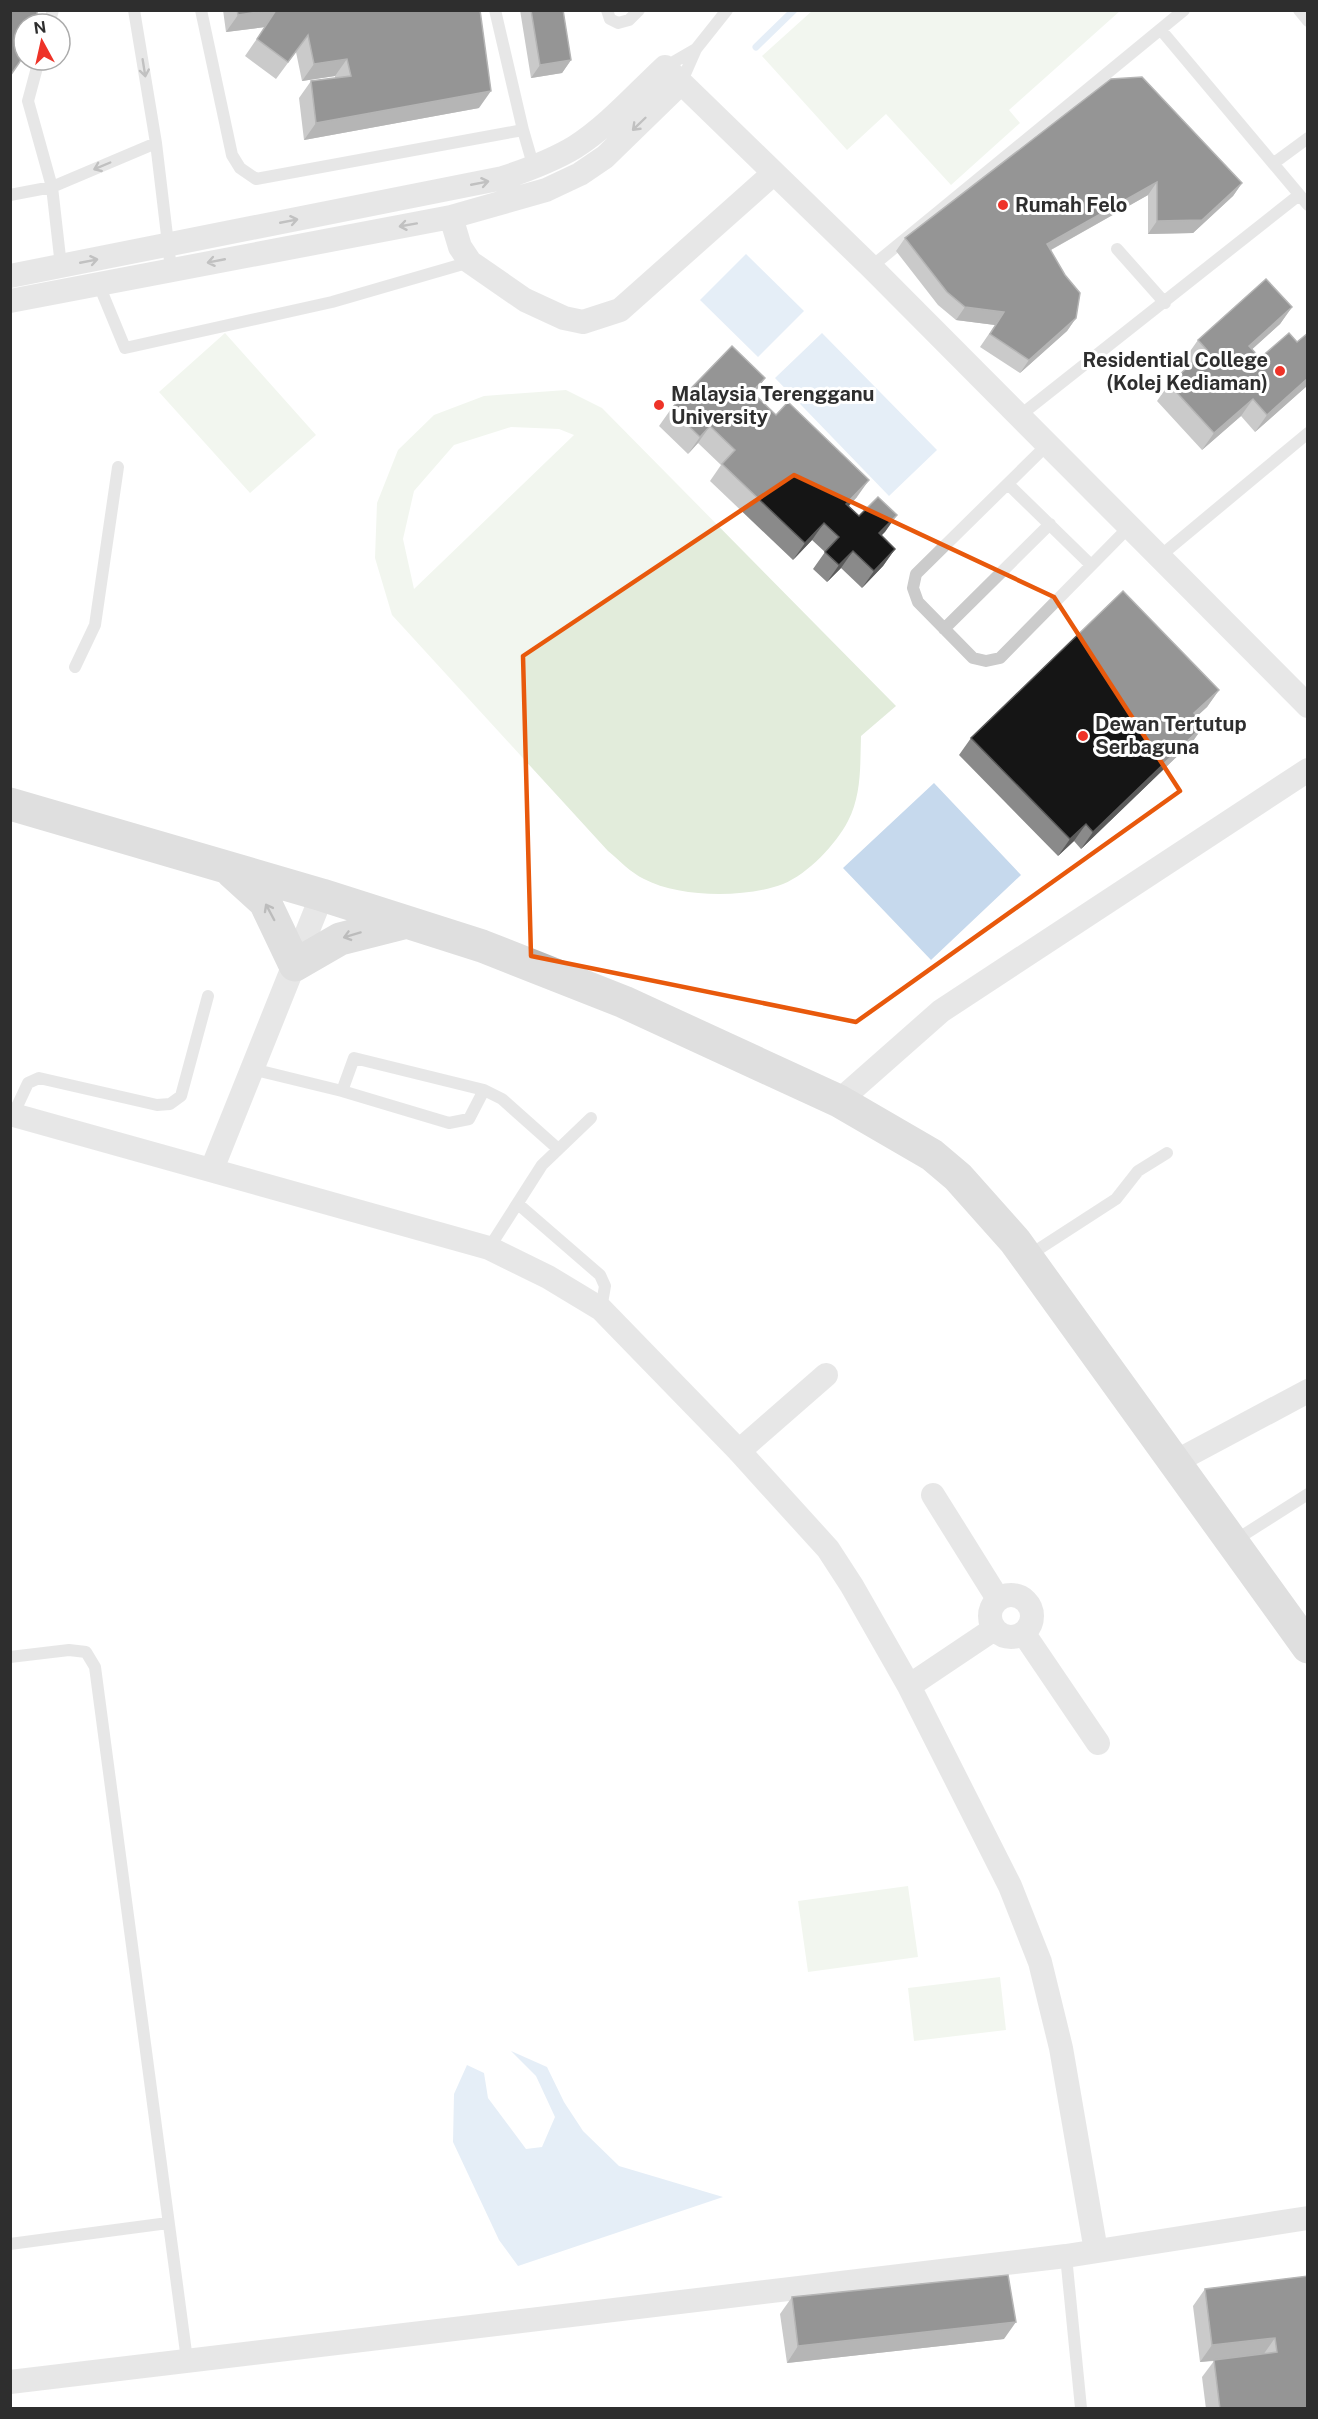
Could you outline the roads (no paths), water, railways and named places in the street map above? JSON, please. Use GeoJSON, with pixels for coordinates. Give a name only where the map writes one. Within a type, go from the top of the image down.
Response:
{"type":"FeatureCollection","features":[{"type":"Feature","properties":{"kind":"main road"},"geometry":{"type":"LineString","coordinates":[[10,804],[322,895],[482,946],[624,1002],[838,1101],[932,1155],[958,1177],[1027,1257],[1308,1647]]}},
{"type":"Feature","properties":{"kind":"main road"},"geometry":{"type":"LineString","coordinates":[[227,867],[265,902],[295,965],[340,939],[409,922]]}},
{"type":"Feature","properties":{"kind":"street"},"geometry":{"type":"LineString","coordinates":[[10,301],[99,285],[170,257],[502,178],[534,168],[575,147],[673,75]]}},
{"type":"Feature","properties":{"kind":"street"},"geometry":{"type":"LineString","coordinates":[[673,75],[871,267],[1308,706]]}},
{"type":"Feature","properties":{"kind":"street"},"geometry":{"type":"LineString","coordinates":[[10,276],[61,266],[170,257],[451,217],[546,190],[580,174],[605,157],[673,75]]}},
{"type":"Feature","properties":{"kind":"street"},"geometry":{"type":"LineString","coordinates":[[451,217],[460,248],[470,262],[518,296],[564,318],[583,322],[621,310],[774,173]]}},
{"type":"Feature","properties":{"kind":"street"},"geometry":{"type":"LineString","coordinates":[[838,1101],[941,1011],[1308,770]]}},
{"type":"Feature","properties":{"kind":"street"},"geometry":{"type":"LineString","coordinates":[[212,1169],[322,895]]}},
{"type":"Feature","properties":{"kind":"street"},"geometry":{"type":"LineString","coordinates":[[12,1114],[489,1248],[548,1277],[602,1309],[739,1451],[828,1549],[852,1586],[909,1686],[1010,1886],[1040,1962],[1062,2048],[1096,2251]]}},
{"type":"Feature","properties":{"kind":"street"},"geometry":{"type":"LineString","coordinates":[[739,1451],[826,1376]]}},
{"type":"Feature","properties":{"kind":"street"},"geometry":{"type":"LineString","coordinates":[[1175,1462],[1308,1391]]}},
{"type":"Feature","properties":{"kind":"street"},"geometry":{"type":"LineString","coordinates":[[933,1495],[998,1599]]}},
{"type":"Feature","properties":{"kind":"street"},"geometry":{"type":"LineString","coordinates":[[1014,1595],[1029,1604],[1032,1619],[1024,1634],[1008,1638],[994,1629],[990,1613],[998,1599],[1014,1595]]}},
{"type":"Feature","properties":{"kind":"street"},"geometry":{"type":"LineString","coordinates":[[909,1686],[994,1629]]}},
{"type":"Feature","properties":{"kind":"street"},"geometry":{"type":"LineString","coordinates":[[1024,1634],[1098,1743]]}},
{"type":"Feature","properties":{"kind":"street"},"geometry":{"type":"LineString","coordinates":[[10,2382],[1066,2256],[1308,2218]]}},
{"type":"Feature","properties":{"kind":"lane"},"geometry":{"type":"LineString","coordinates":[[134,10],[156,143],[170,257]]}},
{"type":"Feature","properties":{"kind":"lane"},"geometry":{"type":"LineString","coordinates":[[201,10],[232,155],[240,168],[256,178],[524,130]]}},
{"type":"Feature","properties":{"kind":"lane"},"geometry":{"type":"LineString","coordinates":[[495,10],[534,168]]}},
{"type":"Feature","properties":{"kind":"lane"},"geometry":{"type":"LineString","coordinates":[[607,10],[610,19],[618,23],[629,20],[639,10]]}},
{"type":"Feature","properties":{"kind":"lane"},"geometry":{"type":"LineString","coordinates":[[673,75],[726,10]]}},
{"type":"Feature","properties":{"kind":"lane"},"geometry":{"type":"LineString","coordinates":[[871,267],[1184,10]]}},
{"type":"Feature","properties":{"kind":"lane"},"geometry":{"type":"LineString","coordinates":[[1299,10],[1308,21]]}},
{"type":"Feature","properties":{"kind":"lane"},"geometry":{"type":"LineString","coordinates":[[1018,417],[1165,303],[1305,202],[1161,30]]}},
{"type":"Feature","properties":{"kind":"lane"},"geometry":{"type":"LineString","coordinates":[[673,75],[696,49]]}},
{"type":"Feature","properties":{"kind":"lane"},"geometry":{"type":"LineString","coordinates":[[36,72],[28,102],[52,187],[61,266]]}},
{"type":"Feature","properties":{"kind":"lane"},"geometry":{"type":"LineString","coordinates":[[1274,163],[1308,138]]}},
{"type":"Feature","properties":{"kind":"lane"},"geometry":{"type":"LineString","coordinates":[[10,195],[52,187],[156,143]]}},
{"type":"Feature","properties":{"kind":"lane"},"geometry":{"type":"LineString","coordinates":[[1117,249],[1165,303]]}},
{"type":"Feature","properties":{"kind":"lane"},"geometry":{"type":"LineString","coordinates":[[99,285],[125,348],[332,302],[470,262]]}},
{"type":"Feature","properties":{"kind":"lane"},"geometry":{"type":"LineString","coordinates":[[1159,557],[1308,433]]}},
{"type":"Feature","properties":{"kind":"lane"},"geometry":{"type":"LineString","coordinates":[[1047,446],[916,574],[913,588],[918,602],[973,658],[986,661],[1000,658],[1129,527]]}},
{"type":"Feature","properties":{"kind":"lane"},"geometry":{"type":"LineString","coordinates":[[75,667],[94,625],[118,467]]}},
{"type":"Feature","properties":{"kind":"lane"},"geometry":{"type":"LineString","coordinates":[[1008,484],[1091,565]]}},
{"type":"Feature","properties":{"kind":"lane"},"geometry":{"type":"LineString","coordinates":[[944,628],[1050,524]]}},
{"type":"Feature","properties":{"kind":"lane"},"geometry":{"type":"LineString","coordinates":[[12,1114],[28,1083],[39,1078],[157,1105],[170,1104],[181,1096],[208,996]]}},
{"type":"Feature","properties":{"kind":"lane"},"geometry":{"type":"LineString","coordinates":[[342,1091],[354,1058],[484,1089],[502,1099],[557,1148]]}},
{"type":"Feature","properties":{"kind":"lane"},"geometry":{"type":"LineString","coordinates":[[252,1069],[342,1091],[449,1123],[469,1119],[484,1089]]}},
{"type":"Feature","properties":{"kind":"lane"},"geometry":{"type":"LineString","coordinates":[[489,1248],[542,1165],[557,1148],[591,1118]]}},
{"type":"Feature","properties":{"kind":"lane"},"geometry":{"type":"LineString","coordinates":[[1027,1257],[1116,1198],[1138,1171],[1167,1153]]}},
{"type":"Feature","properties":{"kind":"lane"},"geometry":{"type":"LineString","coordinates":[[518,1204],[600,1275],[605,1286],[602,1309]]}},
{"type":"Feature","properties":{"kind":"lane"},"geometry":{"type":"LineString","coordinates":[[1233,1541],[1308,1494]]}},
{"type":"Feature","properties":{"kind":"lane"},"geometry":{"type":"LineString","coordinates":[[10,1657],[69,1650],[86,1652],[95,1667],[187,2360]]}},
{"type":"Feature","properties":{"kind":"lane"},"geometry":{"type":"LineString","coordinates":[[10,2244],[168,2223]]}},
{"type":"Feature","properties":{"kind":"lane"},"geometry":{"type":"LineString","coordinates":[[1066,2256],[1081,2409]]}},
{"type":"Feature","properties":{"kind":"water"},"geometry":{"type":"Polygon","coordinates":[[[746,254],[804,311],[758,357],[700,300],[746,254]]]}},
{"type":"Feature","properties":{"kind":"water"},"geometry":{"type":"Polygon","coordinates":[[[822,333],[937,450],[889,496],[775,378],[822,333]]]}},
{"type":"Feature","properties":{"kind":"water"},"geometry":{"type":"Polygon","coordinates":[[[934,783],[1021,875],[931,960],[843,868],[934,783]]]}},
{"type":"Feature","properties":{"kind":"water"},"geometry":{"type":"Polygon","coordinates":[[[511,2051],[547,2067],[564,2102],[583,2131],[619,2166],[723,2197],[518,2266],[499,2240],[453,2142],[454,2094],[467,2065],[484,2073],[488,2098],[526,2149],[542,2147],[555,2117],[536,2076],[511,2051]]]}},
{"type":"Feature","properties":{"kind":"waterway"},"geometry":{"type":"LineString","coordinates":[[756,47],[794,10]]}},
{"type":"Feature","properties":{"kind":"place","name":"Rumah Felo"},"geometry":{"type":"Point","coordinates":[1003,205]}},
{"type":"Feature","properties":{"kind":"place","name":"Residential College (Kolej Kediaman)"},"geometry":{"type":"Point","coordinates":[1280,371]}},
{"type":"Feature","properties":{"kind":"place","name":"Malaysia Terengganu University"},"geometry":{"type":"Point","coordinates":[659,405]}},
{"type":"Feature","properties":{"kind":"place","name":"Dewan Tertutup Serbaguna"},"geometry":{"type":"Point","coordinates":[1083,736]}}]}
